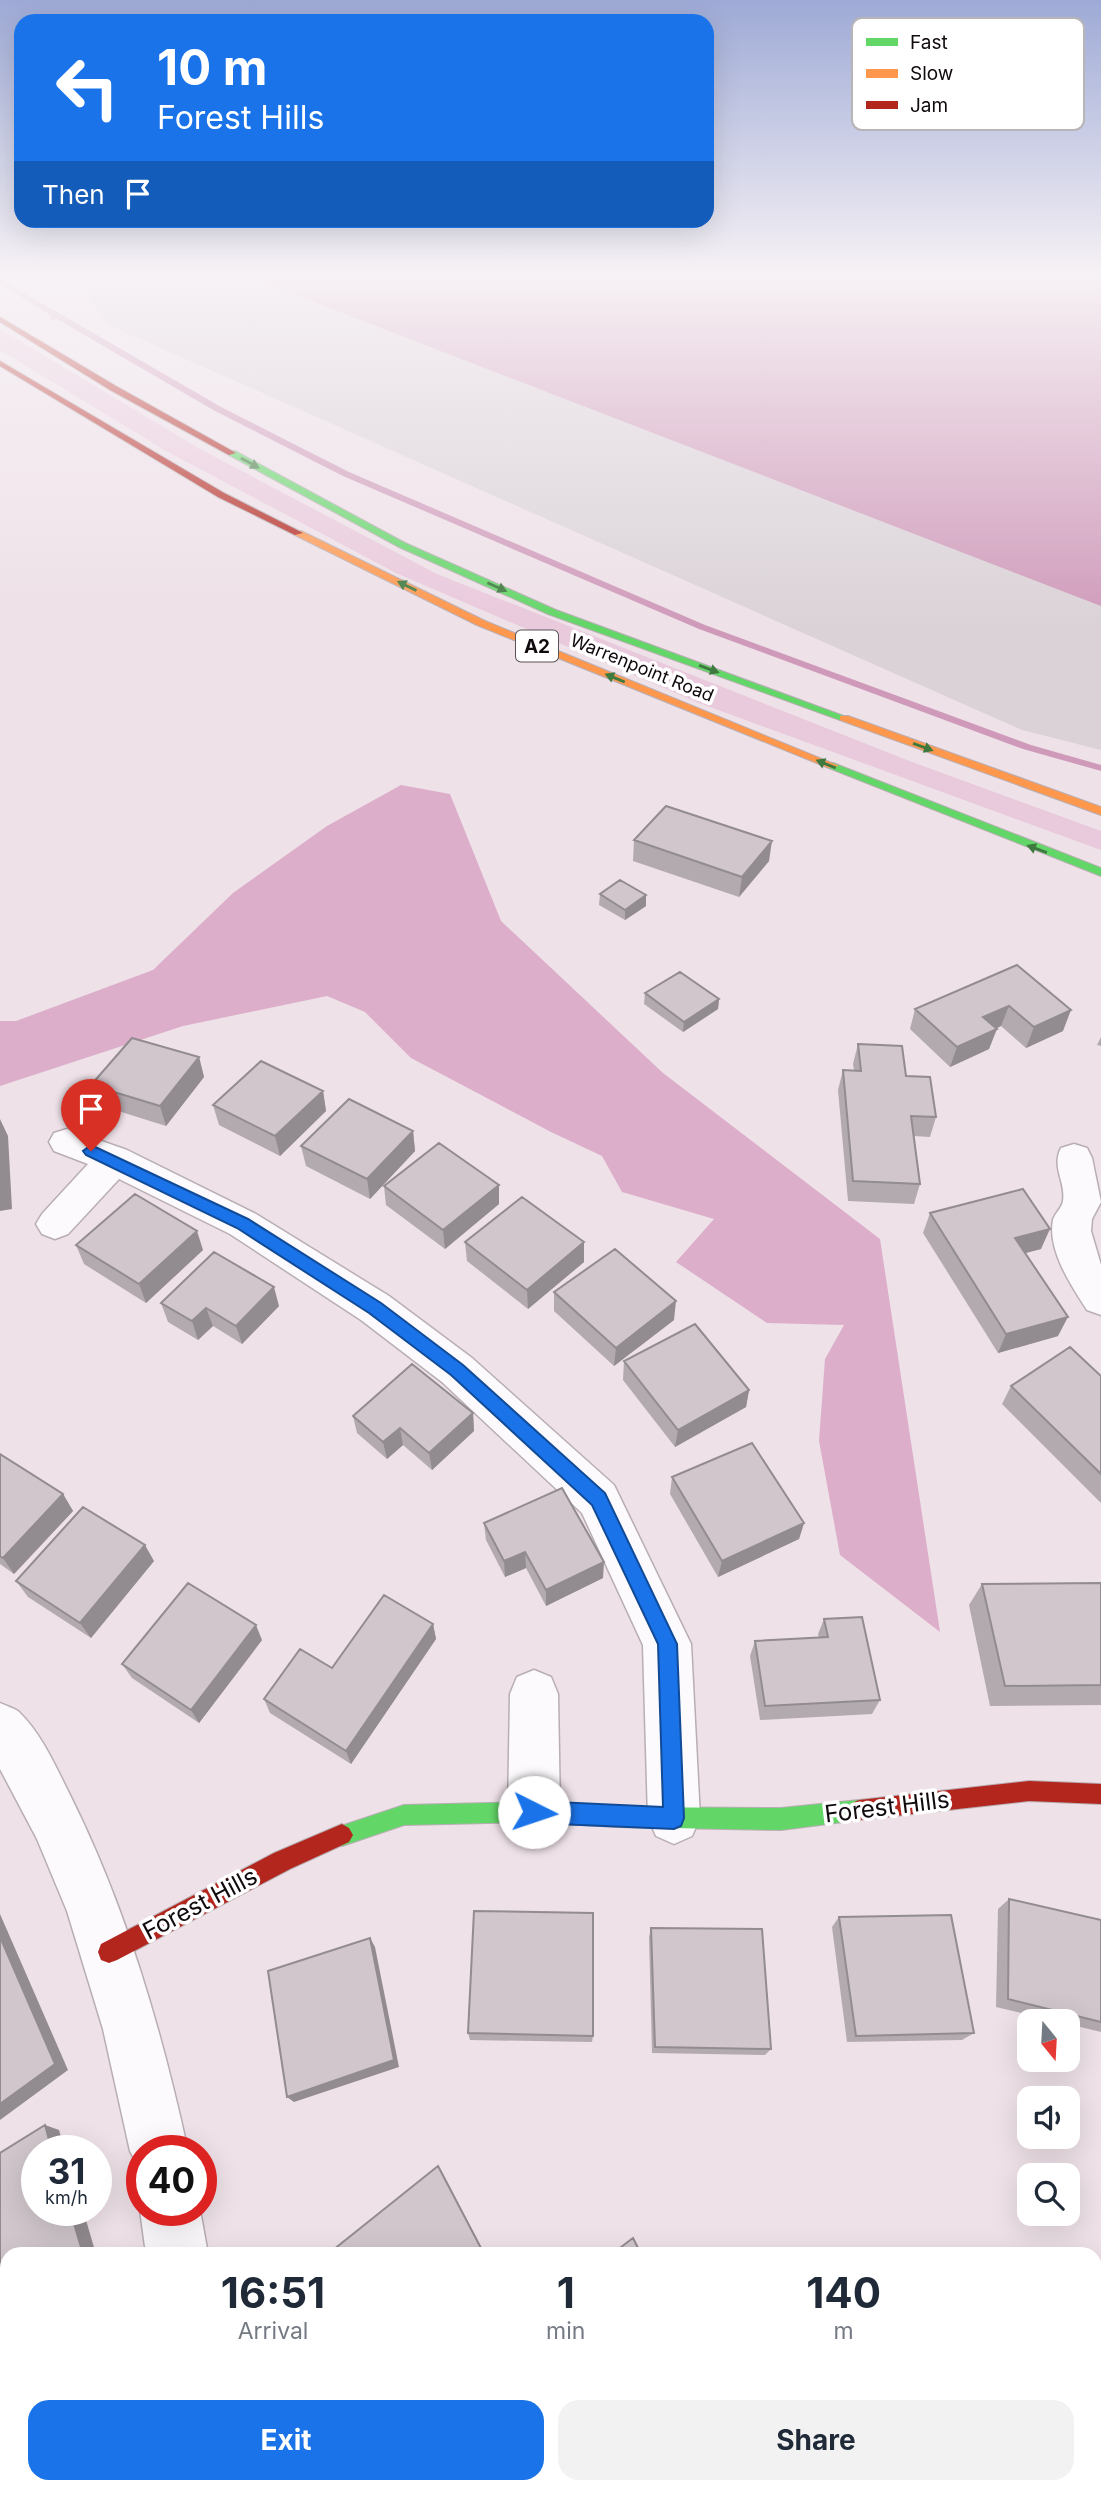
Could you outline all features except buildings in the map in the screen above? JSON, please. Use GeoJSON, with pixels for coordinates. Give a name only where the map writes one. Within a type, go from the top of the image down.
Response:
{"type":"FeatureCollection","features":[{"type":"Feature","properties":{"kind":"main road","name":"Warrenpoint Road"},"geometry":{"type":"LineString","coordinates":[[51,393],[220,495],[481,623],[1007,838],[1101,872]]}},
{"type":"Feature","properties":{"kind":"main road","name":"Warrenpoint Road"},"geometry":{"type":"LineString","coordinates":[[123,393],[402,545],[552,612],[1101,811]]}},
{"type":"Feature","properties":{"kind":"main road","name":"Forest Hills"},"geometry":{"type":"LineString","coordinates":[[109,1952],[282,1861],[341,1835],[404,1815],[534,1812],[781,1819],[1029,1791],[1101,1794]]}},
{"type":"Feature","properties":{"kind":"street"},"geometry":{"type":"LineString","coordinates":[[67,1142],[114,1160],[243,1224],[375,1308],[457,1370],[598,1499],[667,1644],[674,1818]]}},
{"type":"Feature","properties":{"kind":"street"},"geometry":{"type":"LineString","coordinates":[[1074,1158],[1092,1203],[1072,1219],[1073,1241],[1101,1299]]}},
{"type":"Feature","properties":{"kind":"street"},"geometry":{"type":"LineString","coordinates":[[55,1224],[114,1160]]}},
{"type":"Feature","properties":{"kind":"street"},"geometry":{"type":"LineString","coordinates":[[534,1694],[534,1812]]}},
{"type":"Feature","properties":{"kind":"street"},"geometry":{"type":"LineString","coordinates":[[0,1728],[45,1797],[80,1873],[109,1952],[132,2032],[155,2135]]}},
{"type":"Feature","properties":{"kind":"street"},"geometry":{"type":"LineString","coordinates":[[173,2226],[176,2247]]}},
{"type":"Feature","properties":{"kind":"shaded area"},"geometry":{"type":"Polygon","coordinates":[[[71,393],[107,393],[200,449],[437,574],[912,762],[1101,831],[1101,850],[699,703],[396,573],[168,452],[71,393]]]}},
{"type":"Feature","properties":{"kind":"shaded area"},"geometry":{"type":"Polygon","coordinates":[[[526,393],[1101,393],[1101,607],[526,393]]]}},
{"type":"Feature","properties":{"kind":"shaded area"},"geometry":{"type":"Polygon","coordinates":[[[401,785],[450,794],[501,921],[663,1073],[880,1239],[940,1632],[840,1555],[819,1441],[825,1359],[844,1325],[767,1323],[676,1262],[714,1219],[622,1192],[602,1156],[411,1058],[365,1012],[327,996],[183,1026],[0,1086],[0,1021],[16,1021],[153,970],[233,893],[327,826],[401,785]]]}},
{"type":"Feature","properties":{"kind":"waterway"},"geometry":{"type":"LineString","coordinates":[[191,393],[346,474],[702,627],[1027,747],[1101,768]]}},
{"type":"Feature","properties":{"kind":"runway"},"geometry":{"type":"LineString","coordinates":[[401,393],[1101,683]]}},
{"type":"Feature","properties":{"kind":"traffic: fast"},"geometry":{"type":"LineString","coordinates":[[232,453],[402,545],[552,612],[844,718]]}},
{"type":"Feature","properties":{"kind":"traffic: fast"},"geometry":{"type":"LineString","coordinates":[[833,766],[1101,872]]}},
{"type":"Feature","properties":{"kind":"traffic: fast"},"geometry":{"type":"LineString","coordinates":[[342,1835],[404,1815],[534,1812],[617,1817],[781,1819],[859,1810]]}},
{"type":"Feature","properties":{"kind":"traffic: slow"},"geometry":{"type":"LineString","coordinates":[[298,533],[481,623],[833,766]]}},
{"type":"Feature","properties":{"kind":"traffic: slow"},"geometry":{"type":"LineString","coordinates":[[844,718],[1101,811]]}},
{"type":"Feature","properties":{"kind":"traffic: jam"},"geometry":{"type":"LineString","coordinates":[[51,393],[221,495],[298,533]]}},
{"type":"Feature","properties":{"kind":"traffic: jam"},"geometry":{"type":"LineString","coordinates":[[123,393],[232,453]]}},
{"type":"Feature","properties":{"kind":"traffic: jam"},"geometry":{"type":"LineString","coordinates":[[859,1810],[1029,1791],[1101,1794]]}},
{"type":"Feature","properties":{"kind":"traffic: jam"},"geometry":{"type":"LineString","coordinates":[[109,1952],[282,1861],[342,1835]]}},
{"type":"Feature","properties":{"kind":"route"},"geometry":{"type":"LineString","coordinates":[[91,1151],[243,1224],[375,1308],[457,1370],[598,1499],[667,1644],[674,1818],[534,1812]]}}]}
